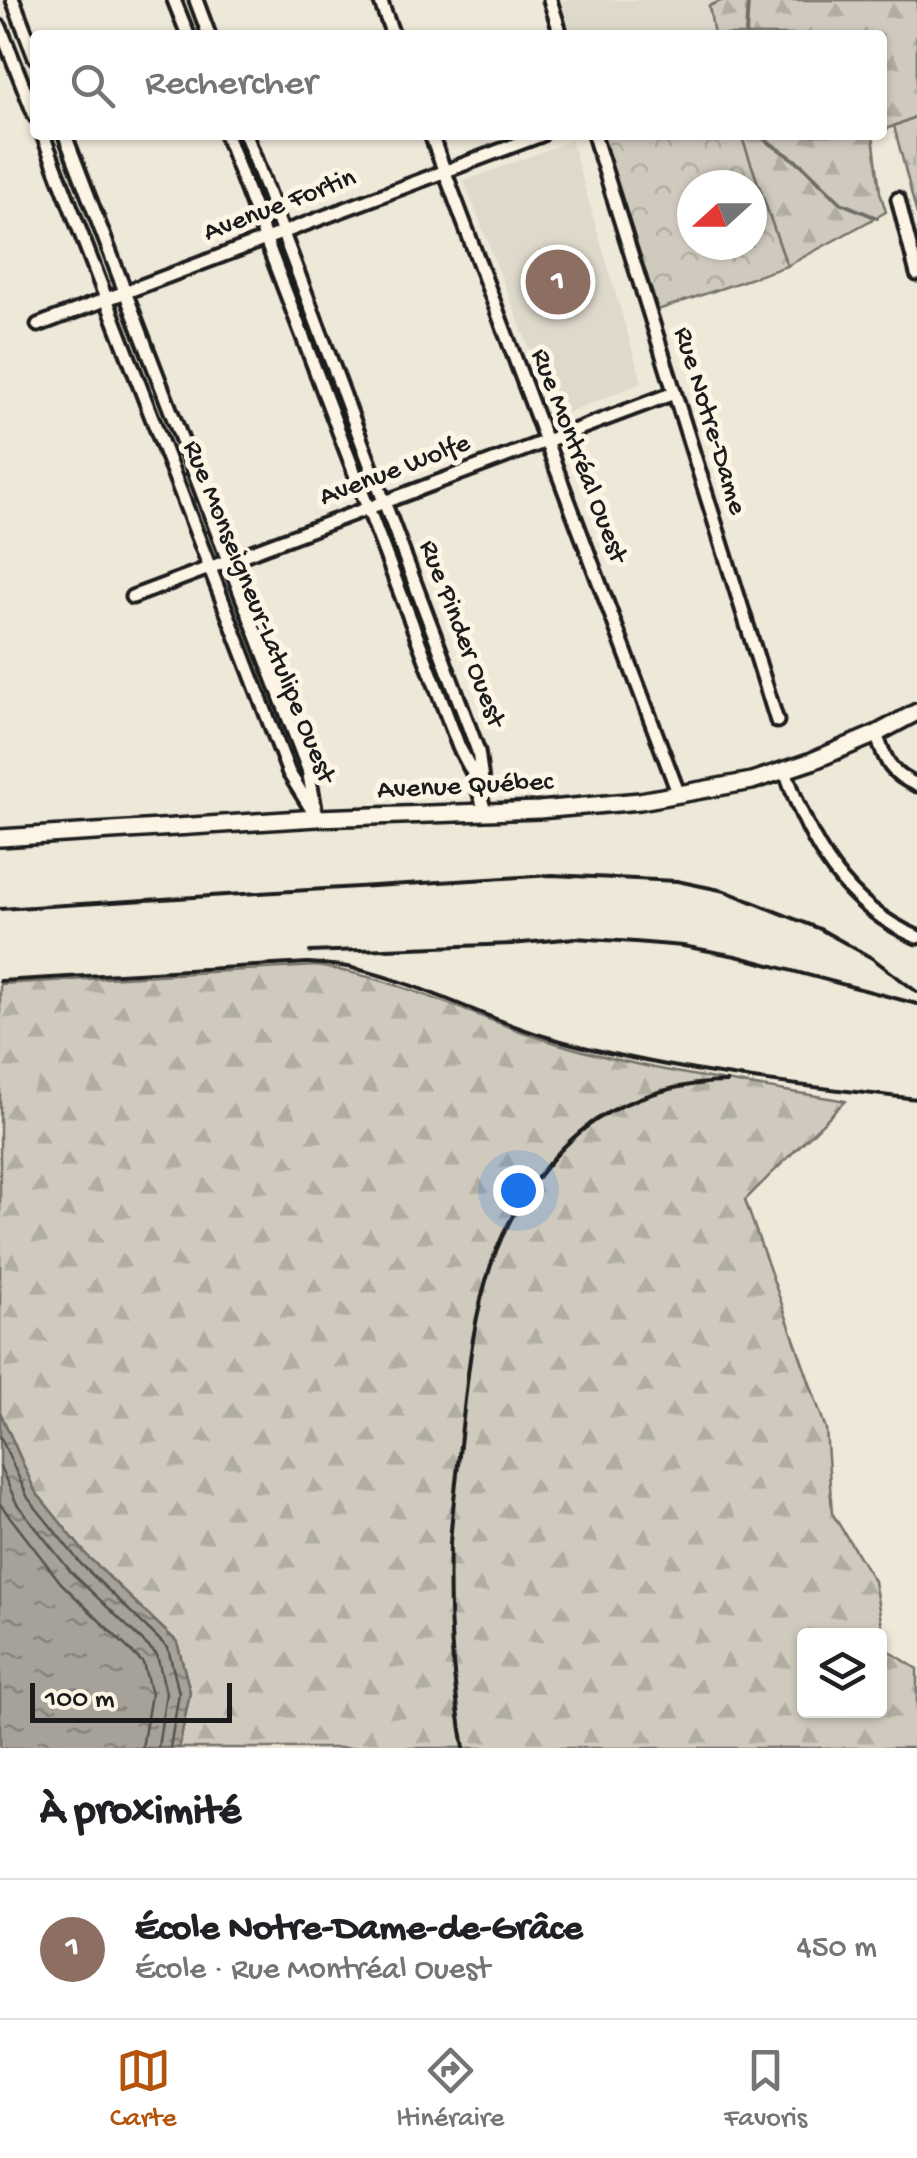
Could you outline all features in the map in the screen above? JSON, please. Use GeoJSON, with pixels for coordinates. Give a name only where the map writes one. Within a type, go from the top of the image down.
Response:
{"type":"FeatureCollection","features":[{"type":"Feature","properties":{"kind":"main road","name":"Avenue Québec"},"geometry":{"type":"LineString","coordinates":[[0,838],[317,818],[599,806],[752,780],[812,762],[917,712]]}},
{"type":"Feature","properties":{"kind":"street"},"geometry":{"type":"LineString","coordinates":[[13,0],[30,44]]}},
{"type":"Feature","properties":{"kind":"street"},"geometry":{"type":"LineString","coordinates":[[174,0],[186,30]]}},
{"type":"Feature","properties":{"kind":"street"},"geometry":{"type":"LineString","coordinates":[[196,0],[207,30]]}},
{"type":"Feature","properties":{"kind":"street"},"geometry":{"type":"LineString","coordinates":[[380,0],[392,30]]}},
{"type":"Feature","properties":{"kind":"street"},"geometry":{"type":"LineString","coordinates":[[550,0],[559,30]]}},
{"type":"Feature","properties":{"kind":"street"},"geometry":{"type":"LineString","coordinates":[[0,26],[30,103]]}},
{"type":"Feature","properties":{"kind":"street","name":"Rue Monseigneur-Latulipe Ouest"},"geometry":{"type":"LineString","coordinates":[[44,140],[289,773],[317,818]]}},
{"type":"Feature","properties":{"kind":"street","name":"Rue Monseigneur-Latulipe Ouest"},"geometry":{"type":"LineString","coordinates":[[67,140],[308,768],[317,818]]}},
{"type":"Feature","properties":{"kind":"street","name":"Rue Pinder Ouest"},"geometry":{"type":"LineString","coordinates":[[228,140],[485,812]]}},
{"type":"Feature","properties":{"kind":"street","name":"Rue Pinder Ouest"},"geometry":{"type":"LineString","coordinates":[[248,140],[478,751],[485,812]]}},
{"type":"Feature","properties":{"kind":"street","name":"Rue Montréal Ouest"},"geometry":{"type":"LineString","coordinates":[[433,140],[679,794]]}},
{"type":"Feature","properties":{"kind":"street","name":"Avenue Fortin"},"geometry":{"type":"LineString","coordinates":[[38,324],[527,140]]}},
{"type":"Feature","properties":{"kind":"street","name":"Rue Notre-Dame"},"geometry":{"type":"LineString","coordinates":[[596,140],[777,722]]}},
{"type":"Feature","properties":{"kind":"street"},"geometry":{"type":"LineString","coordinates":[[898,199],[917,274]]}},
{"type":"Feature","properties":{"kind":"street","name":"Avenue Wolfe"},"geometry":{"type":"LineString","coordinates":[[132,596],[674,393]]}},
{"type":"Feature","properties":{"kind":"street"},"geometry":{"type":"LineString","coordinates":[[876,734],[888,765],[917,786]]}},
{"type":"Feature","properties":{"kind":"street"},"geometry":{"type":"LineString","coordinates":[[785,770],[812,834],[842,883],[880,918],[917,938]]}},
{"type":"Feature","properties":{"kind":"shaded area"},"geometry":{"type":"Polygon","coordinates":[[[561,0],[723,0],[709,7],[713,30],[570,30],[561,0]]]}},
{"type":"Feature","properties":{"kind":"shaded area"},"geometry":{"type":"Polygon","coordinates":[[[571,141],[642,383],[556,417],[464,181],[571,141]]]}},
{"type":"Feature","properties":{"kind":"green space"},"geometry":{"type":"Polygon","coordinates":[[[723,0],[917,0],[917,116],[887,129],[887,30],[713,30],[709,6],[723,0]]]}},
{"type":"Feature","properties":{"kind":"green space"},"geometry":{"type":"Polygon","coordinates":[[[917,116],[917,215],[894,126],[917,116]]]}},
{"type":"Feature","properties":{"kind":"green space"},"geometry":{"type":"Polygon","coordinates":[[[604,140],[743,140],[753,170],[677,170],[677,260],[767,260],[767,209],[787,266],[658,310],[604,140]]]}},
{"type":"Feature","properties":{"kind":"green space"},"geometry":{"type":"Polygon","coordinates":[[[743,140],[874,140],[886,212],[787,266],[767,209],[767,170],[753,170],[743,140]]]}},
{"type":"Feature","properties":{"kind":"green space"},"geometry":{"type":"Polygon","coordinates":[[[316,966],[403,987],[543,1039],[617,1060],[845,1101],[745,1200],[826,1429],[832,1513],[874,1581],[882,1628],[797,1628],[797,1718],[887,1718],[887,1650],[917,1669],[917,1748],[179,1748],[190,1692],[177,1642],[89,1558],[35,1491],[0,1412],[0,984],[316,966]]]}},
{"type":"Feature","properties":{"kind":"water"},"geometry":{"type":"Polygon","coordinates":[[[0,1412],[35,1491],[89,1558],[177,1642],[190,1692],[179,1748],[0,1748],[0,1412]]]}},
{"type":"Feature","properties":{"kind":"waterway"},"geometry":{"type":"LineString","coordinates":[[746,30],[748,0]]}},
{"type":"Feature","properties":{"kind":"waterway"},"geometry":{"type":"LineString","coordinates":[[765,140],[802,165],[841,203],[877,218]]}},
{"type":"Feature","properties":{"kind":"railway"},"geometry":{"type":"LineString","coordinates":[[0,909],[552,875],[677,881],[725,891],[820,929],[872,958],[917,992]]}},
{"type":"Feature","properties":{"kind":"railway"},"geometry":{"type":"LineString","coordinates":[[310,952],[575,938],[683,946],[736,956],[917,1004]]}},
{"type":"Feature","properties":{"kind":"railway"},"geometry":{"type":"LineString","coordinates":[[0,981],[307,963],[336,965],[402,982],[522,1029],[593,1049],[731,1076],[917,1099]]}},
{"type":"Feature","properties":{"kind":"railway"},"geometry":{"type":"LineString","coordinates":[[464,1748],[452,1646],[450,1544],[474,1332],[499,1245],[520,1204],[547,1166],[596,1120],[659,1092],[727,1082]]}},
{"type":"Feature","properties":{"kind":"place","name":"École Notre-Dame-de-Grâce"},"geometry":{"type":"Point","coordinates":[558,282]}}]}
